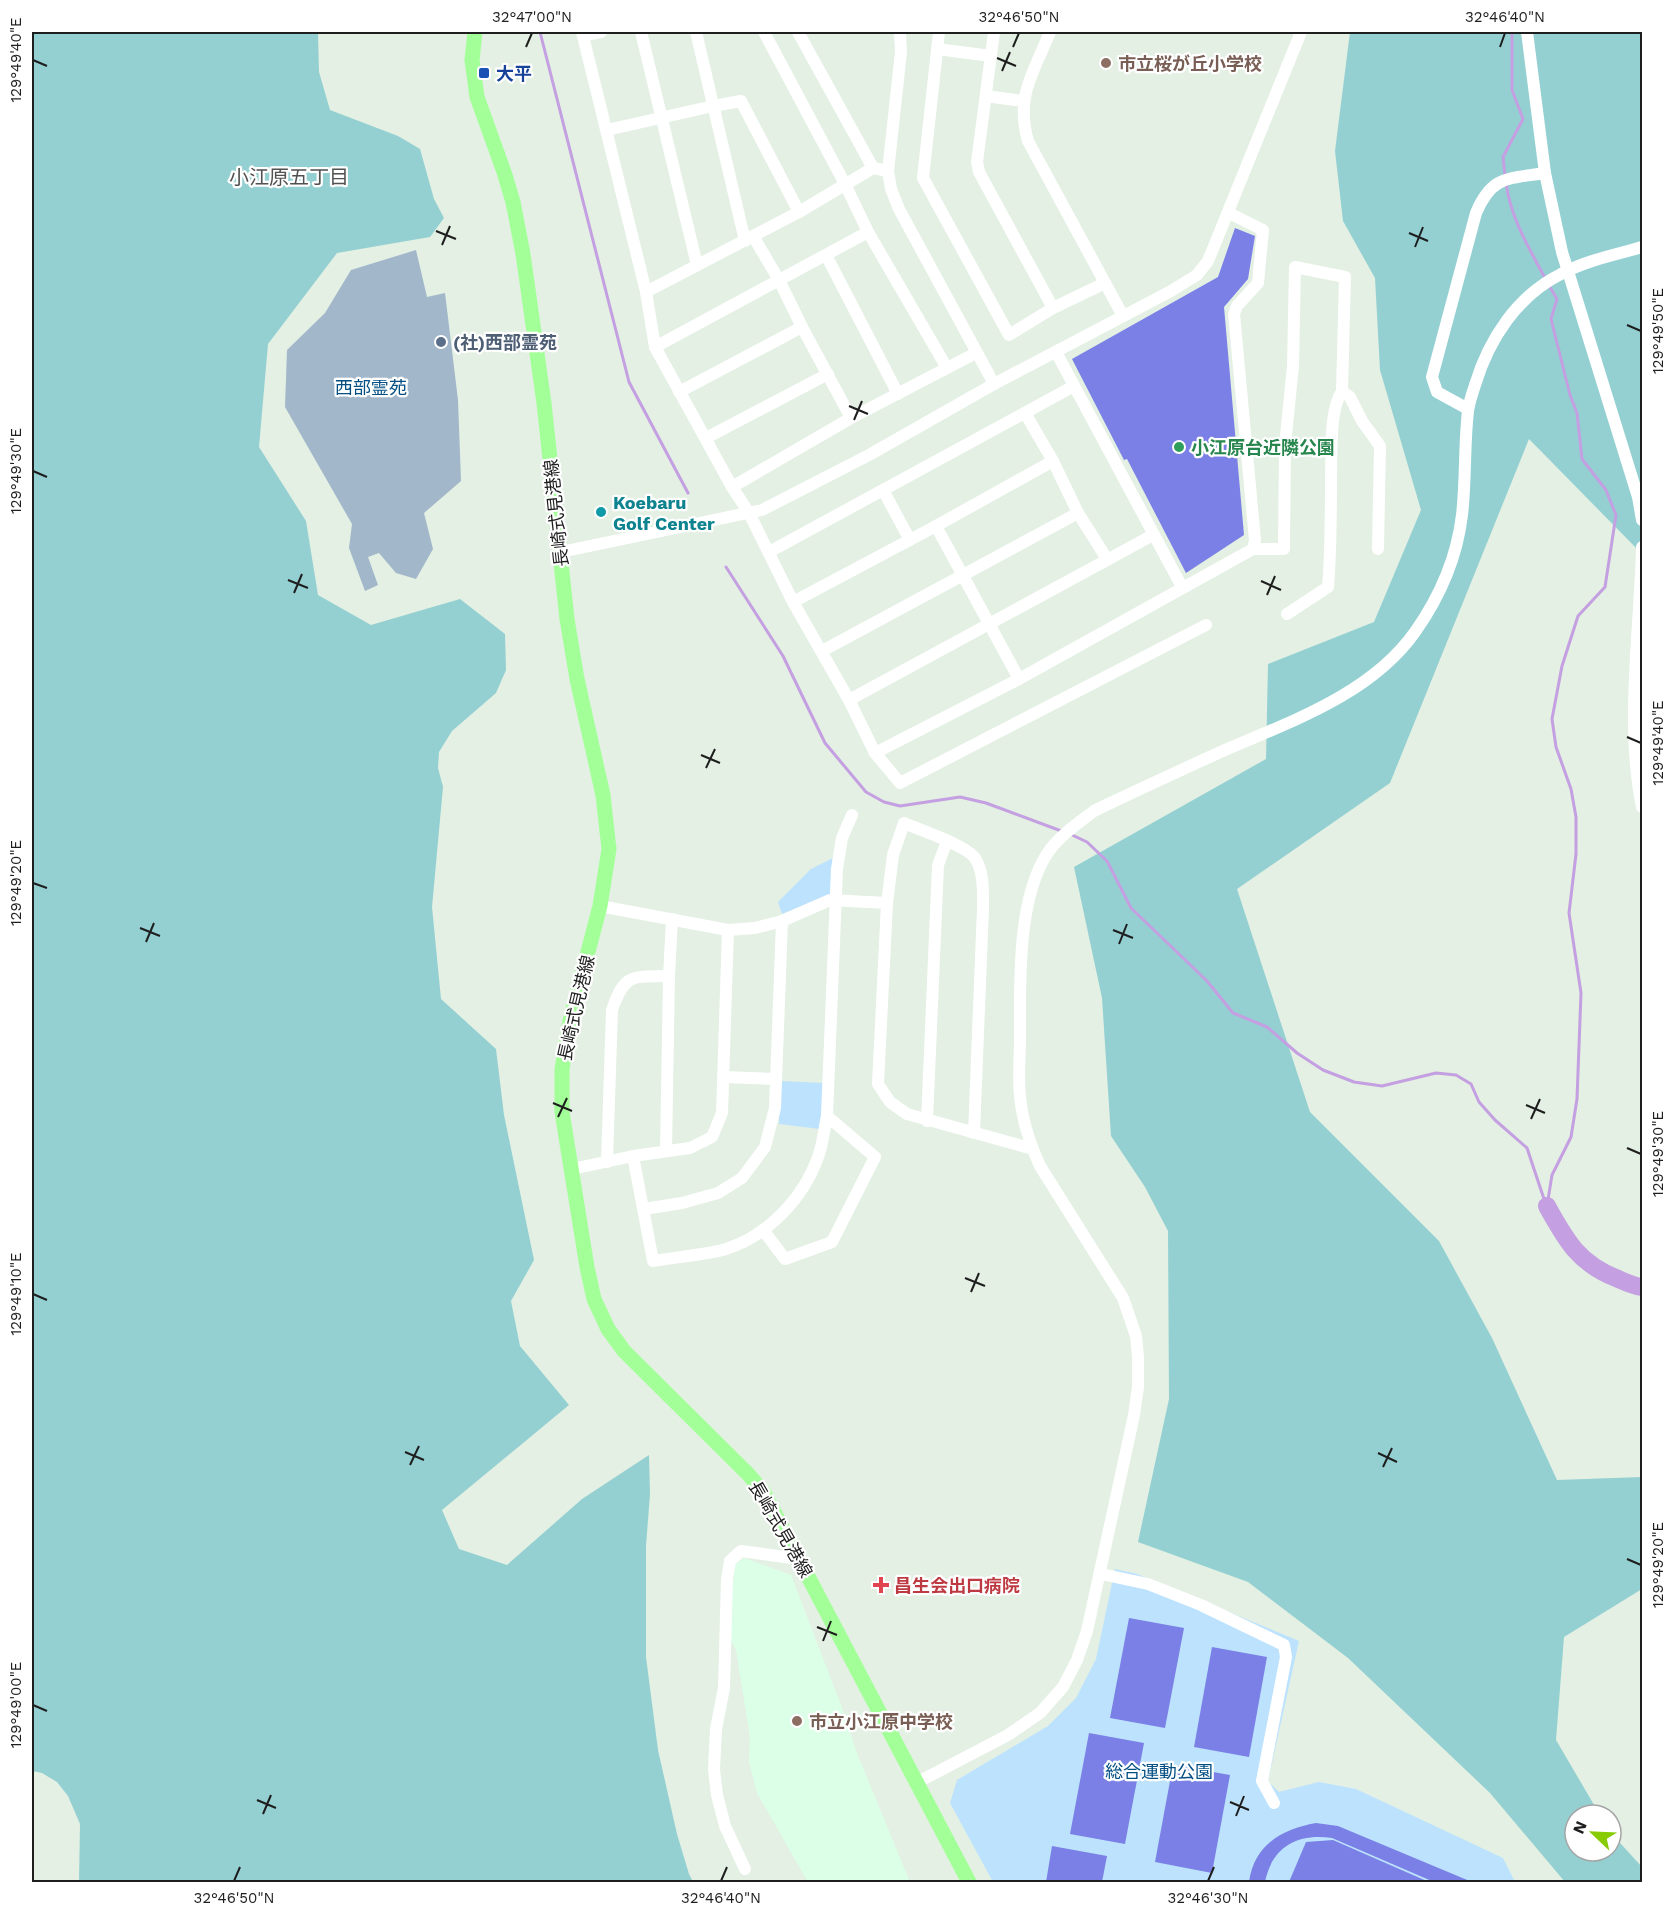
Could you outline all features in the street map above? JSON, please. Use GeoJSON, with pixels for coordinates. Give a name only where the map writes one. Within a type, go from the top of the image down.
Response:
{"type":"FeatureCollection","features":[{"type":"Feature","properties":{"kind":"main road","name":"長崎式見港線"},"geometry":{"type":"LineString","coordinates":[[475,32],[472,60],[477,97],[513,202],[523,254],[544,403],[567,619],[577,679],[603,795],[609,849],[600,906],[570,1021],[562,1069],[562,1112],[594,1299],[608,1329],[624,1351],[749,1474],[764,1493],[969,1882]]}},
{"type":"Feature","properties":{"kind":"street"},"geometry":{"type":"LineString","coordinates":[[601,32],[583,34],[646,292],[655,347],[748,513],[793,602],[849,700],[875,753],[900,783],[1206,625]]}},
{"type":"Feature","properties":{"kind":"street"},"geometry":{"type":"LineString","coordinates":[[641,32],[697,265]]}},
{"type":"Feature","properties":{"kind":"street"},"geometry":{"type":"LineString","coordinates":[[696,32],[713,106],[749,238],[779,280],[851,418]]}},
{"type":"Feature","properties":{"kind":"street"},"geometry":{"type":"LineString","coordinates":[[764,32],[868,232],[947,368]]}},
{"type":"Feature","properties":{"kind":"street"},"geometry":{"type":"LineString","coordinates":[[798,32],[873,168]]}},
{"type":"Feature","properties":{"kind":"street"},"geometry":{"type":"LineString","coordinates":[[900,32],[901,52],[888,171],[891,189],[899,209],[994,384]]}},
{"type":"Feature","properties":{"kind":"street"},"geometry":{"type":"LineString","coordinates":[[939,32],[923,178],[1010,335],[1053,308],[1105,283]]}},
{"type":"Feature","properties":{"kind":"street"},"geometry":{"type":"LineString","coordinates":[[994,32],[977,162],[979,172],[1053,308]]}},
{"type":"Feature","properties":{"kind":"street"},"geometry":{"type":"LineString","coordinates":[[1050,32],[1025,91],[1023,125],[1028,141],[1124,316]]}},
{"type":"Feature","properties":{"kind":"street"},"geometry":{"type":"LineString","coordinates":[[561,552],[762,510],[869,455],[994,384],[1197,275],[1208,261],[1229,213],[1301,32]]}},
{"type":"Feature","properties":{"kind":"street"},"geometry":{"type":"LineString","coordinates":[[1527,32],[1545,173],[1562,252],[1638,497],[1642,520]]}},
{"type":"Feature","properties":{"kind":"street"},"geometry":{"type":"LineString","coordinates":[[938,49],[991,56]]}},
{"type":"Feature","properties":{"kind":"street"},"geometry":{"type":"LineString","coordinates":[[986,96],[1023,101]]}},
{"type":"Feature","properties":{"kind":"street"},"geometry":{"type":"LineString","coordinates":[[608,130],[741,101],[799,212]]}},
{"type":"Feature","properties":{"kind":"street"},"geometry":{"type":"LineString","coordinates":[[646,292],[799,212],[873,168],[888,171]]}},
{"type":"Feature","properties":{"kind":"street"},"geometry":{"type":"LineString","coordinates":[[1468,409],[1437,392],[1432,377],[1476,213],[1488,190],[1502,180],[1545,173]]}},
{"type":"Feature","properties":{"kind":"street"},"geometry":{"type":"LineString","coordinates":[[1229,213],[1263,230],[1258,283],[1234,314],[1255,540],[1253,549]]}},
{"type":"Feature","properties":{"kind":"street"},"geometry":{"type":"LineString","coordinates":[[655,347],[868,232]]}},
{"type":"Feature","properties":{"kind":"street"},"geometry":{"type":"LineString","coordinates":[[918,1782],[1008,1735],[1040,1713],[1063,1687],[1077,1660],[1087,1631],[1101,1574],[1138,1387],[1136,1336],[1123,1298],[1112,1277],[1053,1188],[1033,1149],[1020,1097],[1021,985],[1025,917],[1032,891],[1047,854],[1076,824],[1094,811],[1328,704],[1377,672],[1393,657],[1414,633],[1426,614],[1447,572],[1455,547],[1462,517],[1468,409],[1486,354],[1505,323],[1519,306],[1542,286],[1562,273],[1588,261],[1642,247]]}},
{"type":"Feature","properties":{"kind":"street"},"geometry":{"type":"LineString","coordinates":[[826,255],[898,394]]}},
{"type":"Feature","properties":{"kind":"street"},"geometry":{"type":"LineString","coordinates":[[875,753],[1019,679],[1253,549],[1284,549],[1285,445],[1293,366],[1295,267],[1345,277],[1342,391],[1337,398],[1332,440],[1328,587],[1287,614]]}},
{"type":"Feature","properties":{"kind":"street"},"geometry":{"type":"LineString","coordinates":[[679,392],[802,327]]}},
{"type":"Feature","properties":{"kind":"street"},"geometry":{"type":"LineString","coordinates":[[1056,352],[1182,587]]}},
{"type":"Feature","properties":{"kind":"street"},"geometry":{"type":"LineString","coordinates":[[732,487],[851,418],[976,353]]}},
{"type":"Feature","properties":{"kind":"street"},"geometry":{"type":"LineString","coordinates":[[706,438],[828,374]]}},
{"type":"Feature","properties":{"kind":"street"},"geometry":{"type":"LineString","coordinates":[[769,552],[1074,386]]}},
{"type":"Feature","properties":{"kind":"street"},"geometry":{"type":"LineString","coordinates":[[1342,391],[1350,397],[1362,421],[1380,446],[1378,549]]}},
{"type":"Feature","properties":{"kind":"street"},"geometry":{"type":"LineString","coordinates":[[1025,413],[1053,461],[1078,513],[1107,559]]}},
{"type":"Feature","properties":{"kind":"street"},"geometry":{"type":"LineString","coordinates":[[793,602],[1053,461]]}},
{"type":"Feature","properties":{"kind":"street"},"geometry":{"type":"LineString","coordinates":[[883,490],[910,540]]}},
{"type":"Feature","properties":{"kind":"street"},"geometry":{"type":"LineString","coordinates":[[822,651],[961,574],[1078,513]]}},
{"type":"Feature","properties":{"kind":"street"},"geometry":{"type":"LineString","coordinates":[[936,526],[1019,679]]}},
{"type":"Feature","properties":{"kind":"street"},"geometry":{"type":"LineString","coordinates":[[849,700],[1154,534]]}},
{"type":"Feature","properties":{"kind":"street"},"geometry":{"type":"LineString","coordinates":[[1642,547],[1634,734],[1642,807]]}},
{"type":"Feature","properties":{"kind":"street"},"geometry":{"type":"LineString","coordinates":[[633,1156],[653,1261],[727,1249],[764,1230],[786,1210],[804,1186],[819,1156],[827,1116],[837,869],[842,838],[852,815]]}},
{"type":"Feature","properties":{"kind":"street"},"geometry":{"type":"LineString","coordinates":[[974,1133],[984,885],[980,867],[974,855],[904,823],[893,855],[887,903],[878,1084],[890,1102],[907,1114],[927,1121],[1033,1149]]}},
{"type":"Feature","properties":{"kind":"street"},"geometry":{"type":"LineString","coordinates":[[927,1121],[938,865],[947,841]]}},
{"type":"Feature","properties":{"kind":"street"},"geometry":{"type":"LineString","coordinates":[[600,906],[728,930],[755,928],[782,921],[830,900],[887,903]]}},
{"type":"Feature","properties":{"kind":"street"},"geometry":{"type":"LineString","coordinates":[[666,1151],[672,919]]}},
{"type":"Feature","properties":{"kind":"street"},"geometry":{"type":"LineString","coordinates":[[644,1209],[682,1203],[718,1193],[742,1178],[765,1147],[775,1108],[782,921]]}},
{"type":"Feature","properties":{"kind":"street"},"geometry":{"type":"LineString","coordinates":[[572,1169],[633,1156],[690,1148],[712,1137],[722,1113],[728,930]]}},
{"type":"Feature","properties":{"kind":"street"},"geometry":{"type":"LineString","coordinates":[[607,1162],[612,1010],[619,989],[634,977],[669,976]]}},
{"type":"Feature","properties":{"kind":"street"},"geometry":{"type":"LineString","coordinates":[[723,1077],[776,1079]]}},
{"type":"Feature","properties":{"kind":"street"},"geometry":{"type":"LineString","coordinates":[[764,1230],[785,1258],[832,1242],[875,1157],[827,1116]]}},
{"type":"Feature","properties":{"kind":"street"},"geometry":{"type":"LineString","coordinates":[[745,1869],[725,1826],[717,1795],[714,1769],[716,1729],[724,1688],[727,1579],[730,1561],[741,1551],[800,1559]]}},
{"type":"Feature","properties":{"kind":"street"},"geometry":{"type":"LineString","coordinates":[[1101,1574],[1148,1584],[1201,1605],[1284,1645],[1286,1657],[1262,1781],[1274,1803]]}},
{"type":"Feature","properties":{"kind":"shaded area"},"geometry":{"type":"Polygon","coordinates":[[[32,32],[318,32],[319,72],[330,110],[398,136],[420,149],[434,199],[444,218],[430,237],[337,253],[268,344],[259,447],[306,521],[318,595],[371,625],[460,599],[505,634],[506,670],[496,693],[452,731],[439,752],[438,768],[443,787],[432,907],[441,999],[496,1049],[504,1115],[534,1260],[511,1301],[520,1346],[569,1405],[442,1510],[459,1549],[507,1565],[582,1499],[649,1455],[646,1657],[658,1750],[677,1834],[693,1882],[79,1882],[80,1824],[68,1796],[57,1782],[42,1773],[32,1771],[32,32]]]}},
{"type":"Feature","properties":{"kind":"shaded area"},"geometry":{"type":"Polygon","coordinates":[[[1350,32],[1642,32],[1642,554],[1529,439],[1390,783],[1237,889],[1310,1112],[1439,1241],[1492,1338],[1557,1480],[1642,1477],[1642,1589],[1564,1637],[1556,1740],[1593,1803],[1563,1803],[1563,1863],[1623,1863],[1623,1846],[1642,1867],[1642,1882],[1565,1882],[1490,1793],[1348,1658],[1248,1582],[1138,1542],[1169,1399],[1168,1231],[1145,1187],[1111,1136],[1102,998],[1074,867],[1266,759],[1268,664],[1374,622],[1421,510],[1380,370],[1375,278],[1343,221],[1335,151],[1350,32]]]}},
{"type":"Feature","properties":{"kind":"shaded area","name":"小江原台近隣公園"},"geometry":{"type":"Polygon","coordinates":[[[1235,228],[1255,236],[1248,279],[1224,307],[1244,535],[1186,573],[1072,359],[1218,277],[1235,228]]]}},
{"type":"Feature","properties":{"kind":"shaded area","name":"市立小江原中学校"},"geometry":{"type":"Polygon","coordinates":[[[744,1558],[791,1575],[841,1705],[856,1751],[910,1882],[808,1882],[757,1793],[749,1762],[750,1737],[736,1650],[728,1635],[735,1565],[744,1558]]]}},
{"type":"Feature","properties":{"kind":"shaded area"},"geometry":{"type":"Polygon","coordinates":[[[1129,1618],[1184,1628],[1165,1728],[1110,1718],[1129,1618]]]}},
{"type":"Feature","properties":{"kind":"shaded area"},"geometry":{"type":"Polygon","coordinates":[[[1212,1647],[1267,1657],[1249,1757],[1194,1747],[1212,1647]]]}},
{"type":"Feature","properties":{"kind":"shaded area"},"geometry":{"type":"Polygon","coordinates":[[[1089,1733],[1144,1743],[1125,1844],[1070,1834],[1089,1733]]]}},
{"type":"Feature","properties":{"kind":"shaded area"},"geometry":{"type":"Polygon","coordinates":[[[1173,1765],[1230,1775],[1212,1873],[1155,1862],[1173,1765]]]}},
{"type":"Feature","properties":{"kind":"shaded area"},"geometry":{"type":"Polygon","coordinates":[[[1316,1823],[1338,1826],[1472,1882],[1434,1882],[1332,1838],[1319,1837],[1297,1840],[1288,1845],[1274,1860],[1265,1882],[1249,1882],[1257,1858],[1272,1841],[1292,1830],[1316,1823]]]}},
{"type":"Feature","properties":{"kind":"shaded area"},"geometry":{"type":"Polygon","coordinates":[[[1333,1840],[1429,1882],[1289,1882],[1306,1842],[1333,1840]]]}},
{"type":"Feature","properties":{"kind":"shaded area"},"geometry":{"type":"Polygon","coordinates":[[[1052,1846],[1107,1856],[1102,1882],[1046,1882],[1052,1846]]]}},
{"type":"Feature","properties":{"kind":"green space","name":"西部霊苑"},"geometry":{"type":"Polygon","coordinates":[[[416,250],[427,297],[445,293],[458,400],[461,481],[424,513],[433,549],[416,579],[396,573],[379,553],[368,557],[378,585],[365,591],[349,548],[352,524],[285,407],[287,350],[325,313],[351,270],[416,250]]]}},
{"type":"Feature","properties":{"kind":"green space"},"geometry":{"type":"Polygon","coordinates":[[[833,858],[830,894],[782,914],[778,902],[811,869],[833,858]]]}},
{"type":"Feature","properties":{"kind":"green space"},"geometry":{"type":"Polygon","coordinates":[[[780,1081],[824,1083],[820,1129],[779,1124],[780,1081]]]}},
{"type":"Feature","properties":{"kind":"green space","name":"総合運動公園"},"geometry":{"type":"Polygon","coordinates":[[[1115,1569],[1137,1574],[1299,1641],[1268,1781],[1279,1792],[1319,1782],[1356,1789],[1503,1858],[1515,1882],[993,1882],[950,1803],[957,1780],[1048,1726],[1076,1698],[1096,1659],[1115,1569]]]}},
{"type":"Feature","properties":{"kind":"waterway"},"geometry":{"type":"LineString","coordinates":[[540,32],[629,382],[688,493]]}},
{"type":"Feature","properties":{"kind":"waterway"},"geometry":{"type":"LineString","coordinates":[[1505,176],[1503,157],[1523,119],[1512,90],[1512,32]]}},
{"type":"Feature","properties":{"kind":"waterway"},"geometry":{"type":"LineString","coordinates":[[1506,182],[1516,220],[1545,278]]}},
{"type":"Feature","properties":{"kind":"waterway"},"geometry":{"type":"LineString","coordinates":[[1547,1206],[1552,1175],[1571,1137],[1577,1099],[1581,993],[1569,913],[1576,854],[1576,817],[1571,789],[1556,747],[1552,719],[1562,666],[1578,616],[1605,587],[1616,515],[1606,490],[1582,459],[1577,413],[1570,395],[1551,319],[1557,299],[1548,284]]}},
{"type":"Feature","properties":{"kind":"waterway"},"geometry":{"type":"LineString","coordinates":[[726,567],[783,656],[825,743],[866,792],[884,802],[900,806],[960,797],[986,803],[1064,832]]}},
{"type":"Feature","properties":{"kind":"waterway"},"geometry":{"type":"LineString","coordinates":[[1070,834],[1087,842],[1107,861],[1131,908],[1207,981],[1233,1013],[1267,1027],[1297,1053],[1323,1070],[1354,1082],[1382,1086],[1436,1073],[1456,1075],[1471,1084],[1479,1102],[1495,1120],[1527,1148],[1546,1205]]}},
{"type":"Feature","properties":{"kind":"waterway"},"geometry":{"type":"LineString","coordinates":[[1547,1206],[1567,1240],[1582,1258],[1603,1272],[1629,1284],[1642,1287]]}},
{"type":"Feature","properties":{"kind":"place","name":"市立桜が丘小学校"},"geometry":{"type":"Point","coordinates":[1106,63]}},
{"type":"Feature","properties":{"kind":"place","name":"大平"},"geometry":{"type":"Point","coordinates":[484,73]}},
{"type":"Feature","properties":{"kind":"place","name":"(社)西部霊苑"},"geometry":{"type":"Point","coordinates":[441,342]}},
{"type":"Feature","properties":{"kind":"place","name":"小江原台近隣公園"},"geometry":{"type":"Point","coordinates":[1179,447]}},
{"type":"Feature","properties":{"kind":"place","name":"Koebaru Golf Center"},"geometry":{"type":"Point","coordinates":[601,512]}},
{"type":"Feature","properties":{"kind":"place","name":"昌生会出口病院"},"geometry":{"type":"Point","coordinates":[881,1585]}},
{"type":"Feature","properties":{"kind":"place","name":"市立小江原中学校"},"geometry":{"type":"Point","coordinates":[797,1721]}},
{"type":"Feature","properties":{"kind":"district","name":"小江原五丁目"},"geometry":{"type":"Point","coordinates":[289,177]}}]}
